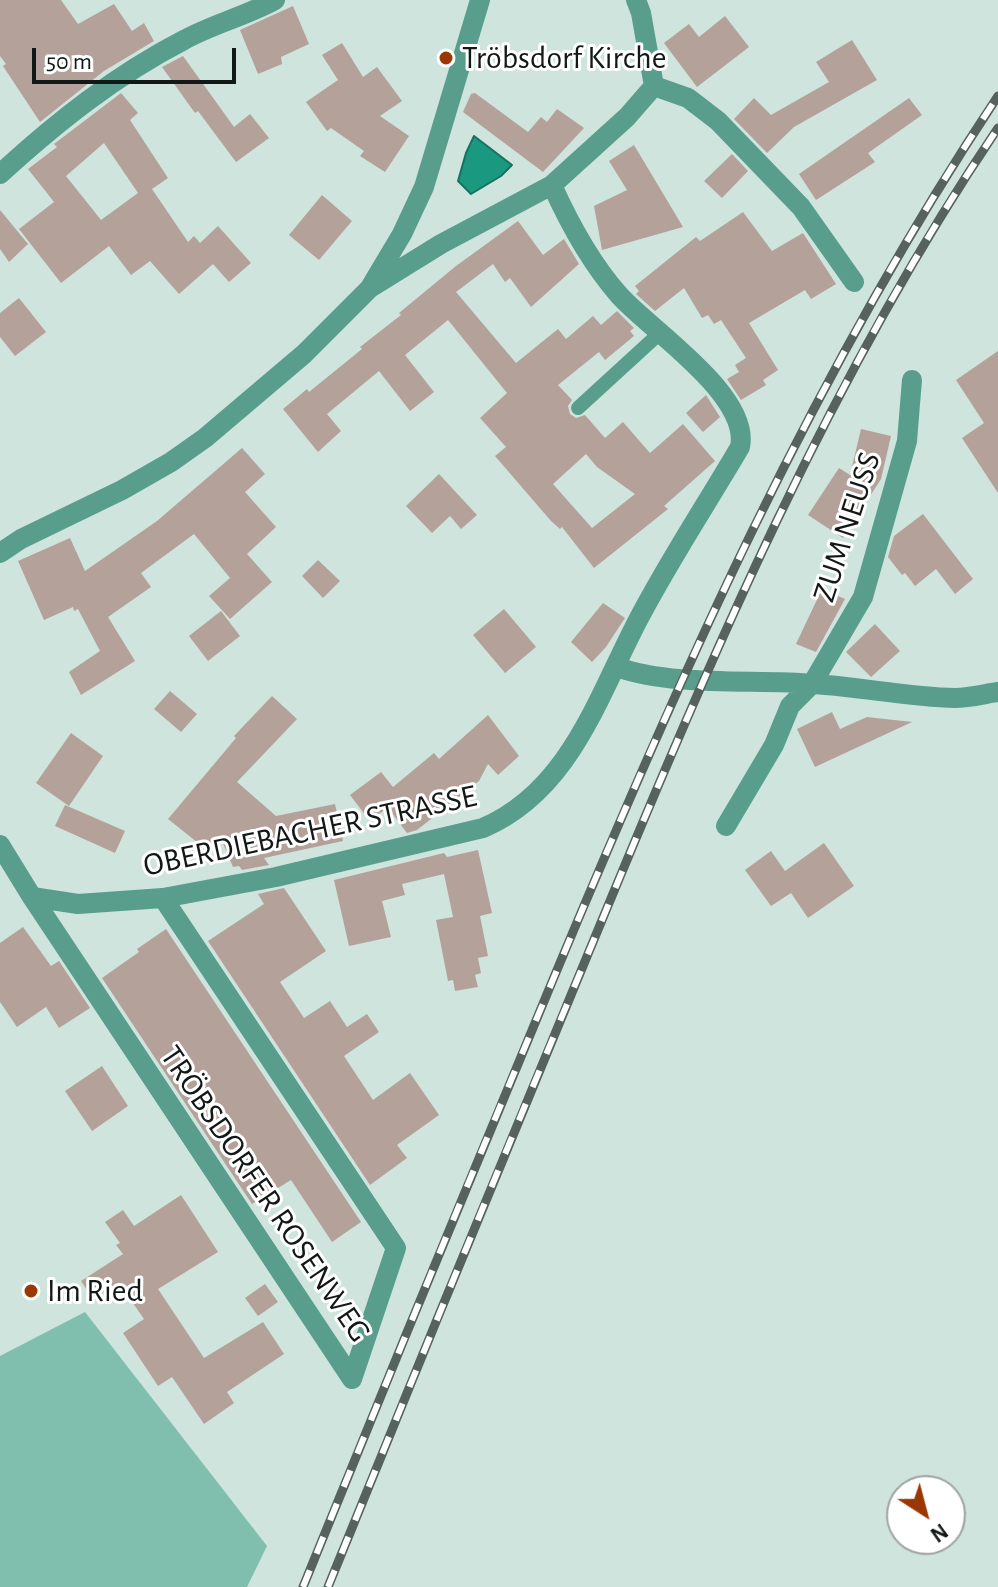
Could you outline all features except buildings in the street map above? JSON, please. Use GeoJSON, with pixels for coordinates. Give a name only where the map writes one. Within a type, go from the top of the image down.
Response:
{"type":"FeatureCollection","features":[{"type":"Feature","properties":{"kind":"street"},"geometry":{"type":"LineString","coordinates":[[0,174],[98,92],[143,62],[188,37],[275,0]]}},
{"type":"Feature","properties":{"kind":"street"},"geometry":{"type":"LineString","coordinates":[[370,288],[402,234],[424,187],[480,0]]}},
{"type":"Feature","properties":{"kind":"street"},"geometry":{"type":"LineString","coordinates":[[636,0],[654,86]]}},
{"type":"Feature","properties":{"kind":"street"},"geometry":{"type":"LineString","coordinates":[[0,553],[21,539],[134,483],[205,438],[304,354],[370,288],[441,244],[552,185],[627,117],[654,86]]}},
{"type":"Feature","properties":{"kind":"street"},"geometry":{"type":"LineString","coordinates":[[654,86],[688,98],[718,121],[801,207],[854,282]]}},
{"type":"Feature","properties":{"kind":"street","name":"OBERDIEBACHER STRASSE"},"geometry":{"type":"LineString","coordinates":[[32,897],[78,904],[163,898],[276,877],[483,828],[507,818],[528,802],[565,762],[617,667],[637,622],[740,447],[743,434],[738,420],[718,391],[661,332],[620,297],[571,227],[552,185]]}},
{"type":"Feature","properties":{"kind":"street","name":"ZUM NEUSS"},"geometry":{"type":"LineString","coordinates":[[726,826],[774,745],[790,706],[812,684],[863,597],[907,441],[912,380]]}},
{"type":"Feature","properties":{"kind":"street"},"geometry":{"type":"LineString","coordinates":[[617,667],[654,675],[812,684],[957,698],[998,692]]}},
{"type":"Feature","properties":{"kind":"street"},"geometry":{"type":"LineString","coordinates":[[0,845],[32,897]]}},
{"type":"Feature","properties":{"kind":"street","name":"TRÖBSDORFER ROSENWEG"},"geometry":{"type":"LineString","coordinates":[[32,897],[352,1379],[396,1248],[163,898]]}},
{"type":"Feature","properties":{"kind":"lane"},"geometry":{"type":"LineString","coordinates":[[578,408],[661,332]]}},
{"type":"Feature","properties":{"kind":"shaded area"},"geometry":{"type":"Polygon","coordinates":[[[474,136],[512,165],[501,176],[471,194],[458,181],[474,136]]]}},
{"type":"Feature","properties":{"kind":"shaded area"},"geometry":{"type":"Polygon","coordinates":[[[85,1312],[267,1546],[247,1587],[0,1587],[0,1356],[85,1312]]]}},
{"type":"Feature","properties":{"kind":"railway"},"geometry":{"type":"LineString","coordinates":[[303,1587],[552,982],[700,640],[810,417],[869,308],[931,201],[998,96]]}},
{"type":"Feature","properties":{"kind":"railway"},"geometry":{"type":"LineString","coordinates":[[328,1587],[638,833],[728,625],[776,522],[880,321],[937,223],[998,128]]}},
{"type":"Feature","properties":{"kind":"place","name":"Tröbsdorf Kirche"},"geometry":{"type":"Point","coordinates":[446,58]}},
{"type":"Feature","properties":{"kind":"place","name":"Im Ried"},"geometry":{"type":"Point","coordinates":[31,1291]}}]}
